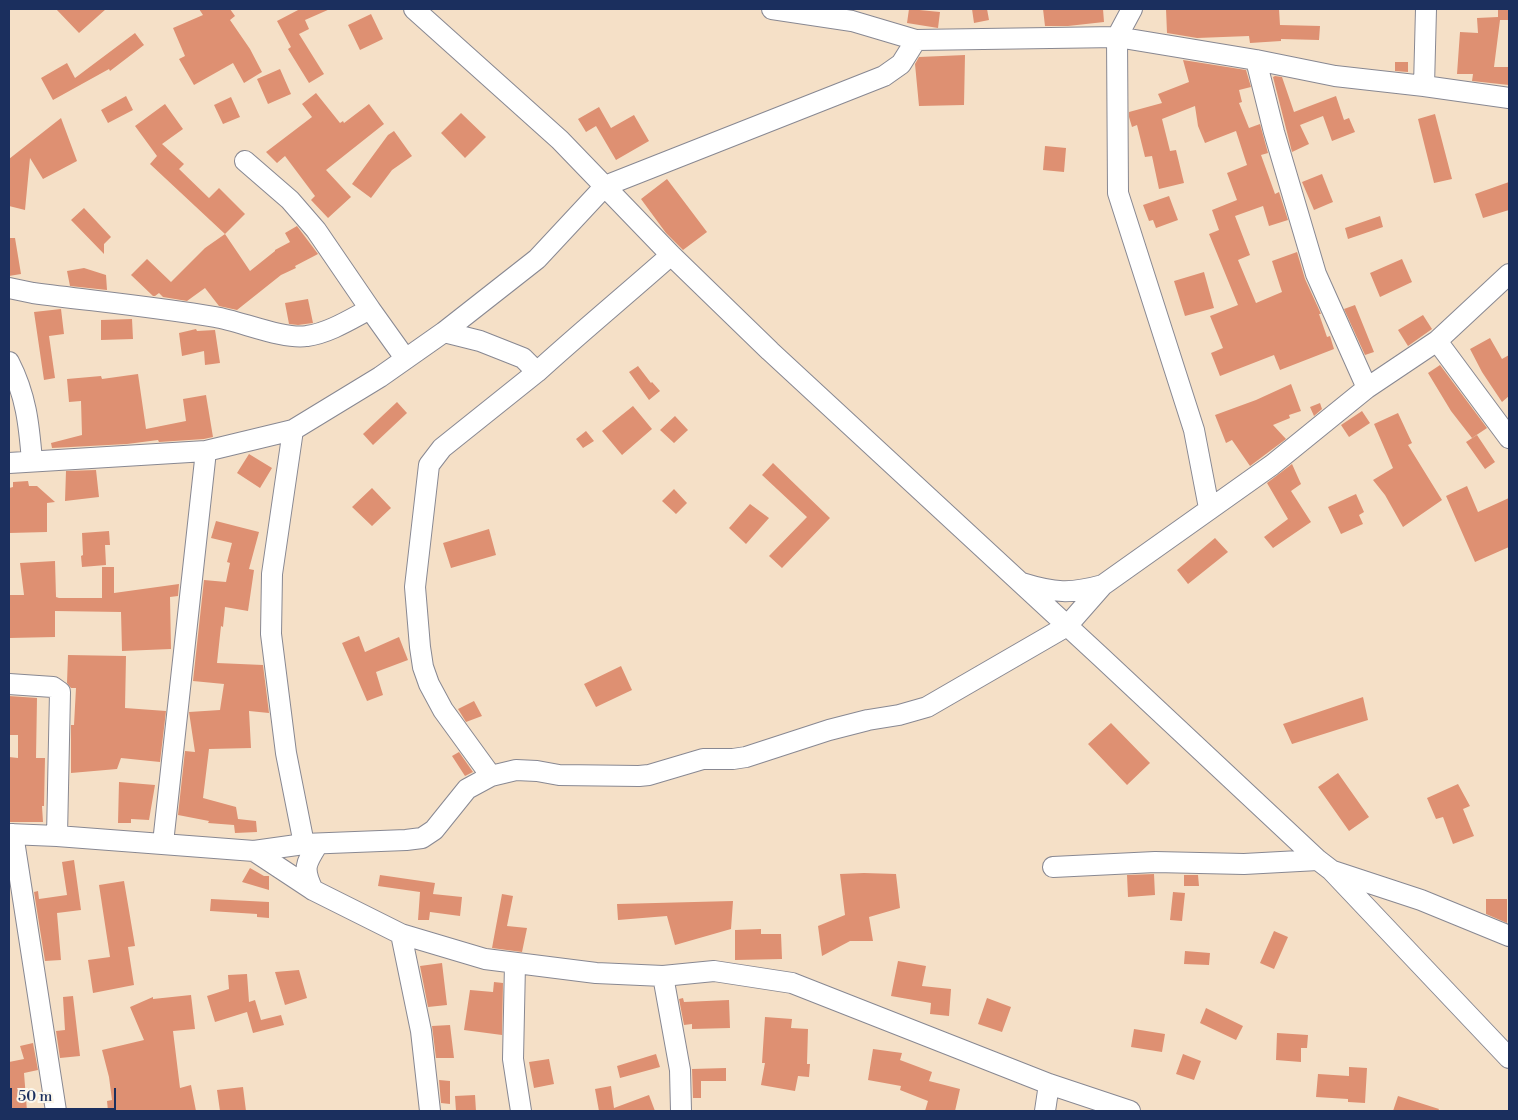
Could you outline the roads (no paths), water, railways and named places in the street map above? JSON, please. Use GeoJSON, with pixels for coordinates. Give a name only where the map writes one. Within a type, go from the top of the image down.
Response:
{"type":"FeatureCollection","features":[{"type":"Feature","properties":{"kind":"street"},"geometry":{"type":"LineString","coordinates":[[414,9],[560,140],[671,254],[770,351],[1325,865],[1509,1058]]}},
{"type":"Feature","properties":{"kind":"street"},"geometry":{"type":"LineString","coordinates":[[772,9],[852,21],[916,40],[1117,37],[1256,60],[1335,76],[1509,98]]}},
{"type":"Feature","properties":{"kind":"street"},"geometry":{"type":"LineString","coordinates":[[1132,9],[1117,37],[1118,194],[1194,430],[1209,508]]}},
{"type":"Feature","properties":{"kind":"street"},"geometry":{"type":"LineString","coordinates":[[1424,86],[1426,9]]}},
{"type":"Feature","properties":{"kind":"street"},"geometry":{"type":"LineString","coordinates":[[9,462],[206,451],[293,430],[380,378],[405,358],[444,332],[537,259],[605,186],[884,76],[901,64],[916,40]]}},
{"type":"Feature","properties":{"kind":"street"},"geometry":{"type":"LineString","coordinates":[[1256,60],[1274,132],[1316,274],[1367,388]]}},
{"type":"Feature","properties":{"kind":"street"},"geometry":{"type":"LineString","coordinates":[[245,161],[290,200],[310,222],[405,358]]}},
{"type":"Feature","properties":{"kind":"street"},"geometry":{"type":"LineString","coordinates":[[491,776],[443,710],[429,684],[420,647],[415,587],[429,465],[442,448],[537,372],[671,254]]}},
{"type":"Feature","properties":{"kind":"street"},"geometry":{"type":"LineString","coordinates":[[56,1111],[11,834],[163,843],[254,851],[311,844],[422,838],[443,822],[467,789],[491,776],[516,770],[559,775],[649,775],[704,760],[746,757],[829,730],[927,707],[1067,626],[1103,584],[1272,465],[1367,388],[1437,341],[1509,274]]}},
{"type":"Feature","properties":{"kind":"street"},"geometry":{"type":"LineString","coordinates":[[9,288],[33,293],[216,317],[286,335],[298,336],[307,336],[339,326],[370,309]]}},
{"type":"Feature","properties":{"kind":"street"},"geometry":{"type":"LineString","coordinates":[[444,332],[480,342],[523,358],[537,372]]}},
{"type":"Feature","properties":{"kind":"street"},"geometry":{"type":"LineString","coordinates":[[1437,341],[1509,438]]}},
{"type":"Feature","properties":{"kind":"street"},"geometry":{"type":"LineString","coordinates":[[9,362],[17,377],[24,399],[28,418],[32,461]]}},
{"type":"Feature","properties":{"kind":"street"},"geometry":{"type":"LineString","coordinates":[[293,430],[272,574],[272,634],[286,753],[311,844],[305,869],[306,877],[313,890]]}},
{"type":"Feature","properties":{"kind":"street"},"geometry":{"type":"LineString","coordinates":[[163,843],[206,451]]}},
{"type":"Feature","properties":{"kind":"street"},"geometry":{"type":"LineString","coordinates":[[1020,582],[1059,591],[1081,591],[1103,584]]}},
{"type":"Feature","properties":{"kind":"street"},"geometry":{"type":"LineString","coordinates":[[9,684],[53,686],[60,692],[57,836]]}},
{"type":"Feature","properties":{"kind":"street"},"geometry":{"type":"LineString","coordinates":[[254,851],[313,890],[401,934],[485,959],[596,974],[663,976],[714,971],[792,983],[1049,1084],[1130,1111]]}},
{"type":"Feature","properties":{"kind":"street"},"geometry":{"type":"LineString","coordinates":[[1053,867],[1155,862],[1325,865],[1421,900],[1509,936]]}},
{"type":"Feature","properties":{"kind":"street"},"geometry":{"type":"LineString","coordinates":[[401,934],[421,1031],[430,1111]]}},
{"type":"Feature","properties":{"kind":"street"},"geometry":{"type":"LineString","coordinates":[[515,964],[514,1059],[520,1111]]}},
{"type":"Feature","properties":{"kind":"street"},"geometry":{"type":"LineString","coordinates":[[663,976],[680,1070],[681,1111]]}},
{"type":"Feature","properties":{"kind":"street"},"geometry":{"type":"LineString","coordinates":[[1045,1111],[1049,1084]]}}]}
